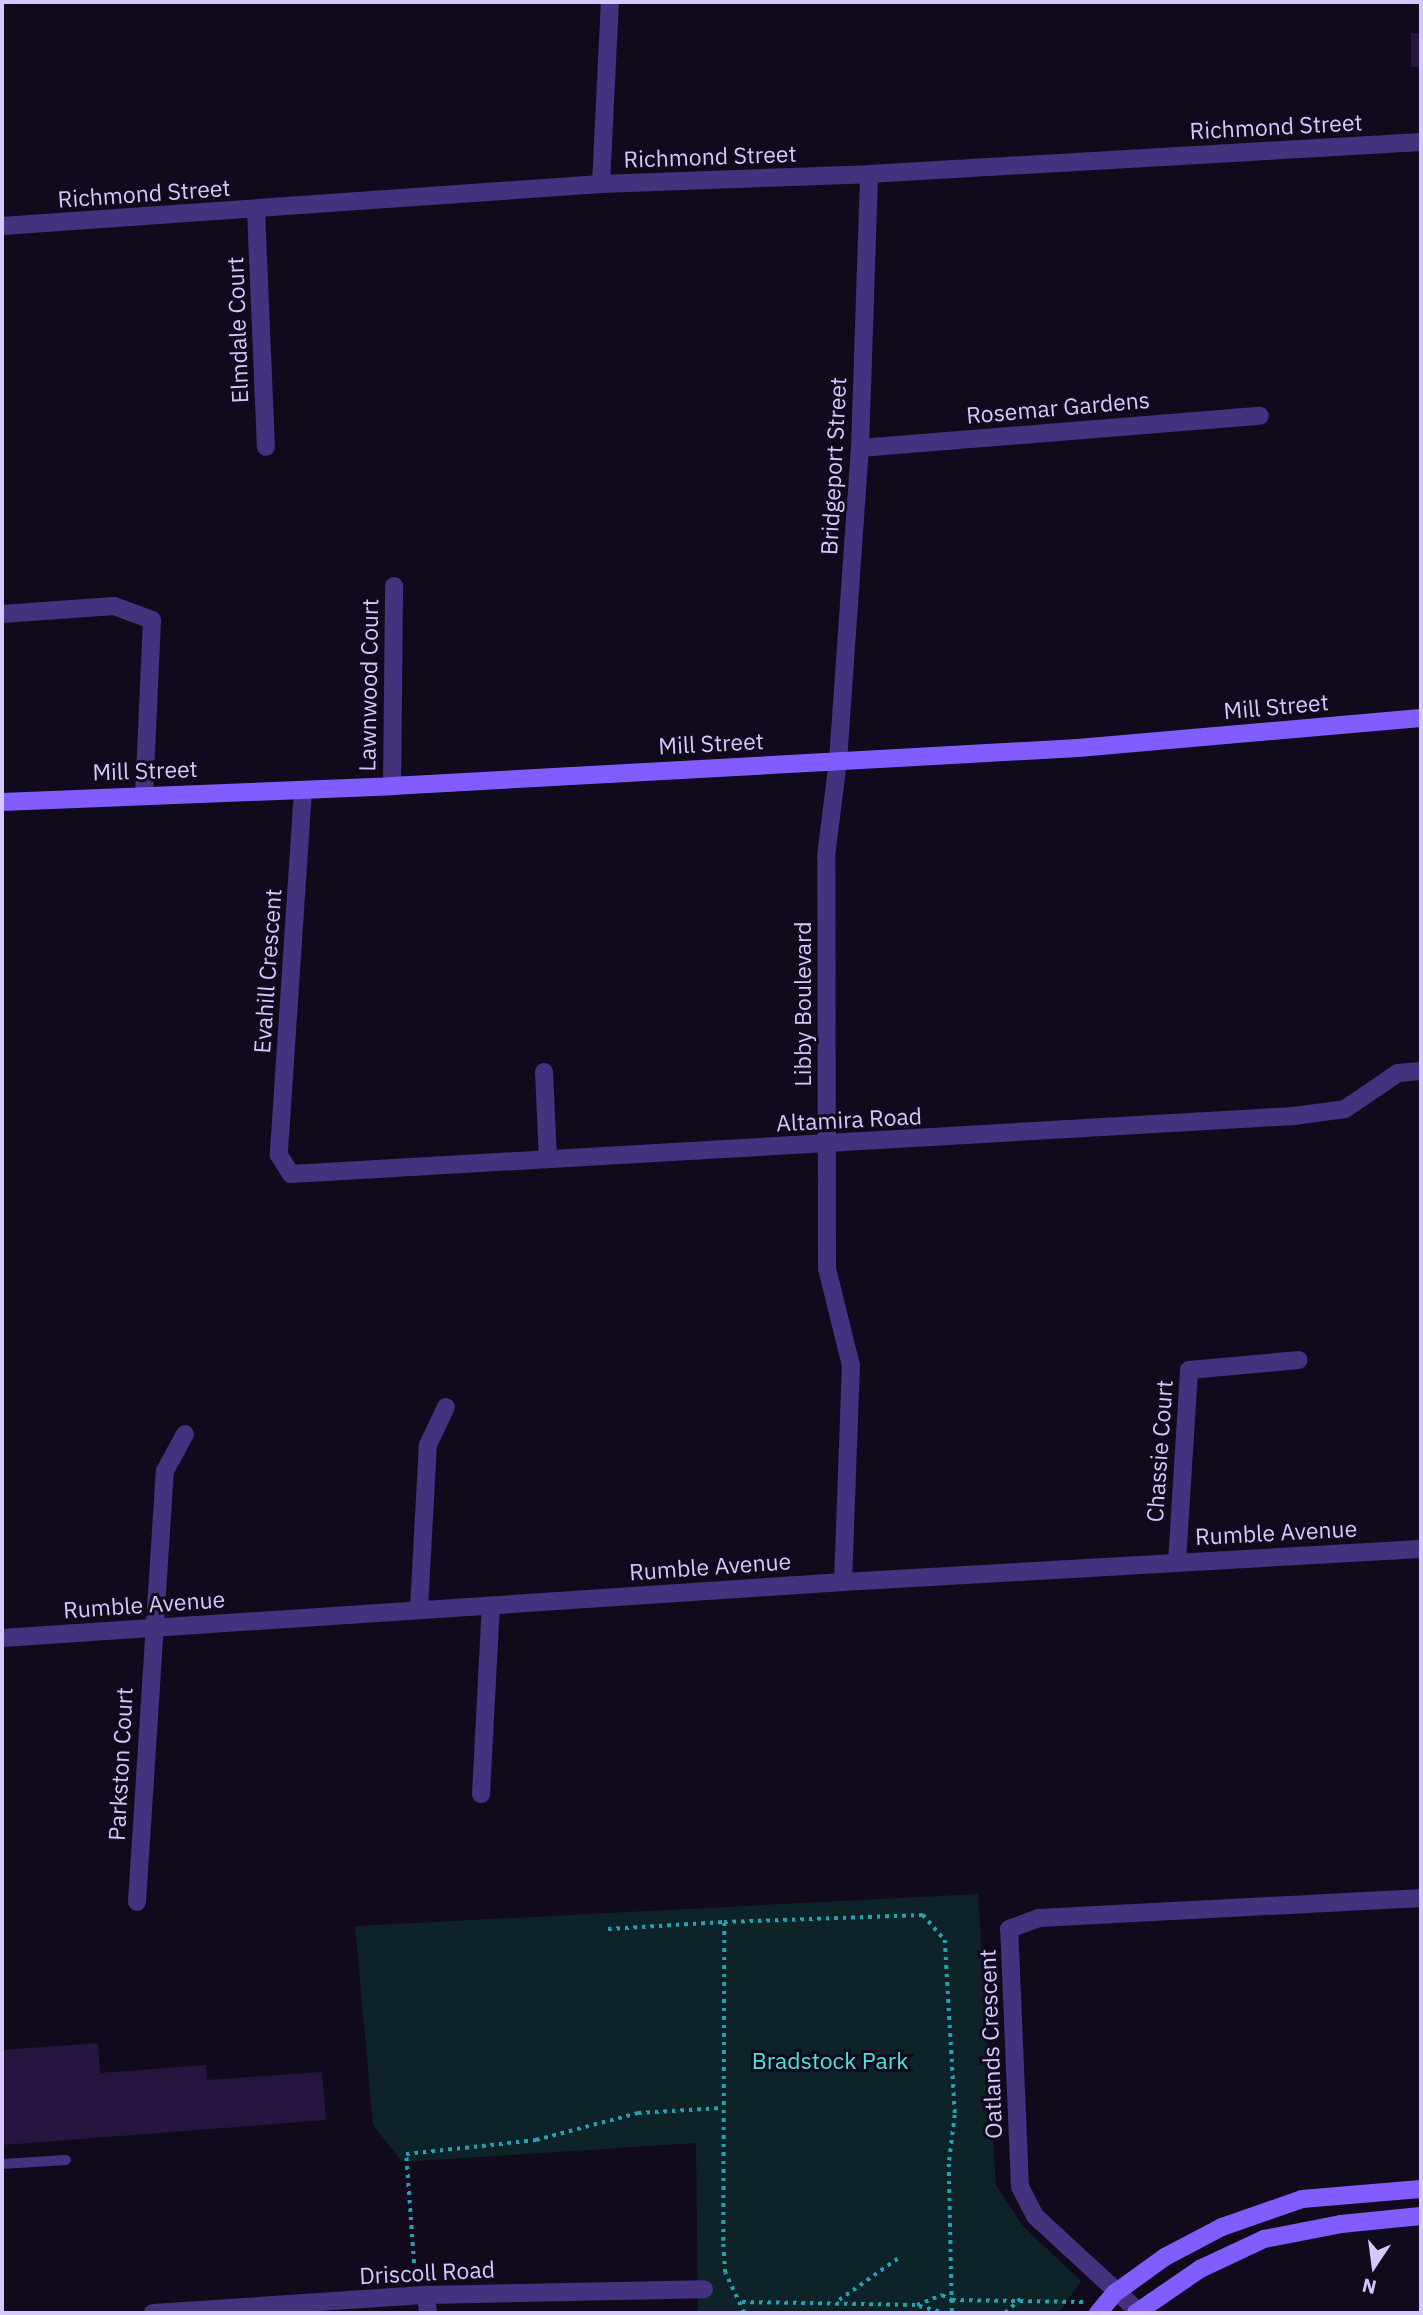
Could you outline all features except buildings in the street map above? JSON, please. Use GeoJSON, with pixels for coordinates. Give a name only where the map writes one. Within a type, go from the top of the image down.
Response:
{"type":"FeatureCollection","features":[{"type":"Feature","properties":{"kind":"street"},"geometry":{"type":"LineString","coordinates":[[601,184],[610,2]]}},
{"type":"Feature","properties":{"kind":"street","name":"Richmond Street"},"geometry":{"type":"LineString","coordinates":[[2,226],[601,184],[869,174],[1421,142]]}},
{"type":"Feature","properties":{"kind":"street","name":"Bridgeport Street"},"geometry":{"type":"LineString","coordinates":[[838,761],[860,448],[869,174]]}},
{"type":"Feature","properties":{"kind":"street","name":"Elmdale Court"},"geometry":{"type":"LineString","coordinates":[[256,210],[266,447]]}},
{"type":"Feature","properties":{"kind":"street","name":"Rosemar Gardens"},"geometry":{"type":"LineString","coordinates":[[860,448],[1260,416]]}},
{"type":"Feature","properties":{"kind":"street","name":"Lawnwood Court"},"geometry":{"type":"LineString","coordinates":[[391,786],[394,586]]}},
{"type":"Feature","properties":{"kind":"street"},"geometry":{"type":"LineString","coordinates":[[2,614],[114,606],[152,620],[144,794]]}},
{"type":"Feature","properties":{"kind":"street","name":"Mill Street"},"geometry":{"type":"LineString","coordinates":[[2,802],[144,794],[391,786],[1078,748],[1421,718]]}},
{"type":"Feature","properties":{"kind":"street","name":"Libby Boulevard"},"geometry":{"type":"LineString","coordinates":[[838,761],[826,856],[829,1004],[824,1146],[827,1268],[851,1366],[843,1581]]}},
{"type":"Feature","properties":{"kind":"street","name":"Evahill Crescent"},"geometry":{"type":"LineString","coordinates":[[279,1155],[303,790]]}},
{"type":"Feature","properties":{"kind":"street","name":"Altamira Road"},"geometry":{"type":"LineString","coordinates":[[279,1155],[291,1174],[824,1146],[1294,1116],[1345,1109],[1398,1073],[1421,1070]]}},
{"type":"Feature","properties":{"kind":"street"},"geometry":{"type":"LineString","coordinates":[[544,1072],[548,1159]]}},
{"type":"Feature","properties":{"kind":"street","name":"Chassie Court"},"geometry":{"type":"LineString","coordinates":[[1177,1562],[1189,1370],[1299,1360]]}},
{"type":"Feature","properties":{"kind":"street"},"geometry":{"type":"LineString","coordinates":[[419,1609],[428,1445],[446,1407]]}},
{"type":"Feature","properties":{"kind":"street","name":"Parkston Court"},"geometry":{"type":"LineString","coordinates":[[137,1902],[152,1628],[164,1471],[185,1434]]}},
{"type":"Feature","properties":{"kind":"street","name":"Rumble Avenue"},"geometry":{"type":"LineString","coordinates":[[2,1638],[843,1581],[1421,1549]]}},
{"type":"Feature","properties":{"kind":"street"},"geometry":{"type":"LineString","coordinates":[[481,1794],[491,1606]]}},
{"type":"Feature","properties":{"kind":"street","name":"Oatlands Crescent"},"geometry":{"type":"LineString","coordinates":[[1137,2312],[1035,2216],[1020,2187],[1009,1929],[1039,1918],[1421,1898]]}},
{"type":"Feature","properties":{"kind":"street"},"geometry":{"type":"LineString","coordinates":[[1093,2308],[1165,2257],[1222,2227],[1302,2199],[1421,2189]]}},
{"type":"Feature","properties":{"kind":"street"},"geometry":{"type":"LineString","coordinates":[[1137,2312],[1200,2269],[1264,2239],[1341,2224],[1421,2216]]}},
{"type":"Feature","properties":{"kind":"street","name":"Driscoll Road"},"geometry":{"type":"LineString","coordinates":[[153,2313],[427,2304],[704,2289]]}},
{"type":"Feature","properties":{"kind":"lane"},"geometry":{"type":"LineString","coordinates":[[2,2164],[66,2161]]}},
{"type":"Feature","properties":{"kind":"path"},"geometry":{"type":"LineString","coordinates":[[608,1929],[923,1915],[946,1940],[955,2115],[949,2164],[952,2313]]}},
{"type":"Feature","properties":{"kind":"path"},"geometry":{"type":"LineString","coordinates":[[724,1922],[723,2241],[725,2273],[742,2302],[744,2313]]}},
{"type":"Feature","properties":{"kind":"path"},"geometry":{"type":"LineString","coordinates":[[427,2304],[416,2286],[406,2154],[536,2140],[638,2113],[722,2108]]}},
{"type":"Feature","properties":{"kind":"path"},"geometry":{"type":"LineString","coordinates":[[838,2301],[900,2257]]}},
{"type":"Feature","properties":{"kind":"path"},"geometry":{"type":"LineString","coordinates":[[917,2305],[942,2295],[952,2300],[1020,2300],[1093,2308]]}},
{"type":"Feature","properties":{"kind":"path"},"geometry":{"type":"LineString","coordinates":[[1004,2313],[1020,2300]]}},
{"type":"Feature","properties":{"kind":"path"},"geometry":{"type":"LineString","coordinates":[[742,2302],[838,2301],[917,2305],[946,2313]]}},
{"type":"Feature","properties":{"kind":"green space","name":"Bradstock Park"},"geometry":{"type":"Polygon","coordinates":[[[978,1894],[996,2185],[1023,2226],[1081,2281],[1059,2313],[698,2313],[696,2143],[402,2162],[373,2125],[355,1926],[978,1894]]]}}]}
